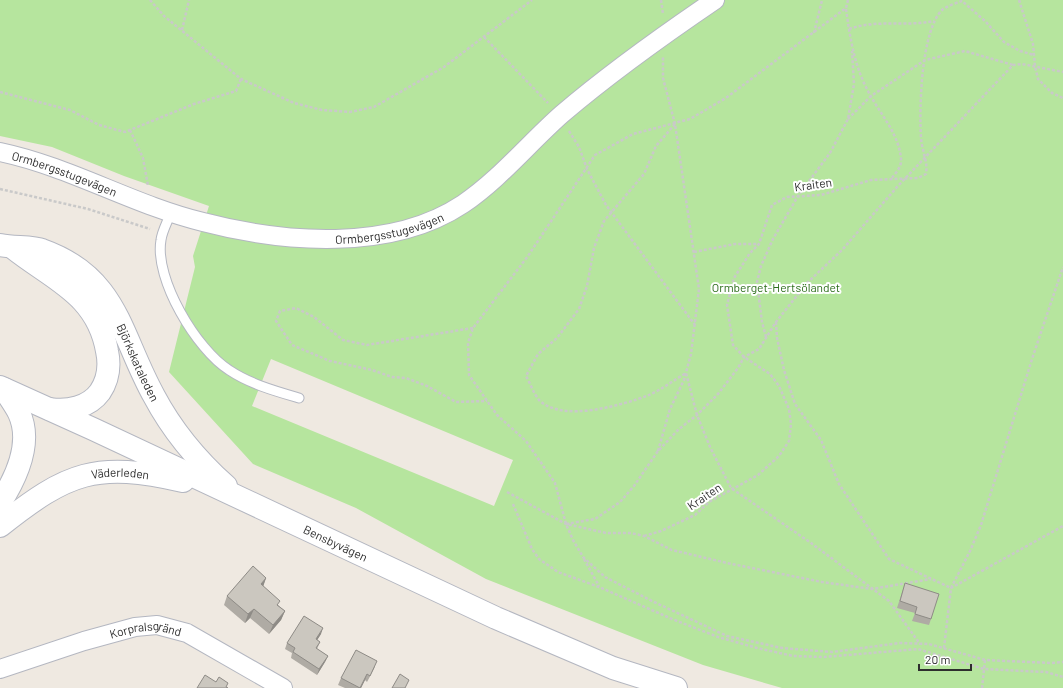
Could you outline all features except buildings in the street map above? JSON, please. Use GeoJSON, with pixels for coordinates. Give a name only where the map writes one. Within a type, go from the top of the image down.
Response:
{"type":"FeatureCollection","features":[{"type":"Feature","properties":{"kind":"main road","name":"Björkskataleden"},"geometry":{"type":"LineString","coordinates":[[7,246],[33,264],[61,280],[79,296],[96,318],[106,341],[108,368],[107,378],[99,393],[87,404],[65,410],[48,409]]}},
{"type":"Feature","properties":{"kind":"main road","name":"Björkskataleden"},"geometry":{"type":"LineString","coordinates":[[7,246],[40,249],[49,252],[71,263],[96,284],[114,309],[153,395],[172,425],[219,479],[252,503]]}},
{"type":"Feature","properties":{"kind":"main road","name":"Bensbyvägen"},"geometry":{"type":"LineString","coordinates":[[2,388],[252,503],[496,618],[613,668],[676,688]]}},
{"type":"Feature","properties":{"kind":"main road"},"geometry":{"type":"LineString","coordinates":[[0,503],[10,488],[19,466],[23,430],[19,413],[2,388]]}},
{"type":"Feature","properties":{"kind":"main road","name":"Väderleden"},"geometry":{"type":"LineString","coordinates":[[0,526],[34,499],[55,486],[77,477],[96,472],[147,473],[184,481],[252,503]]}},
{"type":"Feature","properties":{"kind":"street","name":"Ormbergsstugevägen"},"geometry":{"type":"LineString","coordinates":[[0,152],[56,167],[149,204],[215,225],[272,235],[311,238],[350,238],[406,230],[431,222],[465,203],[502,171],[560,116],[602,81],[715,0]]}},
{"type":"Feature","properties":{"kind":"street","name":"Korpralsgränd"},"geometry":{"type":"LineString","coordinates":[[0,669],[120,630],[149,624],[186,633],[276,686]]}},
{"type":"Feature","properties":{"kind":"lane"},"geometry":{"type":"LineString","coordinates":[[171,212],[161,240],[161,262],[171,293],[193,332],[208,352],[228,370],[244,380],[299,398]]}},
{"type":"Feature","properties":{"kind":"path"},"geometry":{"type":"LineString","coordinates":[[150,0],[164,16],[241,79],[294,103],[322,110],[350,112],[374,107],[444,67],[532,0]]}},
{"type":"Feature","properties":{"kind":"path"},"geometry":{"type":"LineString","coordinates":[[182,30],[189,0]]}},
{"type":"Feature","properties":{"kind":"path"},"geometry":{"type":"LineString","coordinates":[[658,451],[670,409],[686,373],[691,354],[699,289],[675,124],[663,78],[662,6],[660,0]]}},
{"type":"Feature","properties":{"kind":"path"},"geometry":{"type":"LineString","coordinates":[[813,33],[822,0]]}},
{"type":"Feature","properties":{"kind":"path"},"geometry":{"type":"LineString","coordinates":[[848,0],[846,8],[852,51],[854,84],[848,119]]}},
{"type":"Feature","properties":{"kind":"path","name":"Kraiten"},"geometry":{"type":"LineString","coordinates":[[644,536],[661,531],[695,515],[710,502],[731,488],[758,475],[779,456],[789,441],[791,424],[789,409],[779,386],[770,374],[744,357],[733,345],[727,305],[734,278],[750,253],[759,244],[772,205],[787,197],[821,195],[871,180],[918,178],[926,174],[927,164],[924,158],[921,139],[922,82],[928,35],[934,21],[943,9],[962,0],[985,21],[1004,42],[1020,51],[1034,55]]}},
{"type":"Feature","properties":{"kind":"path"},"geometry":{"type":"LineString","coordinates":[[1019,0],[1033,44],[1038,79],[1052,93],[1063,98]]}},
{"type":"Feature","properties":{"kind":"path"},"geometry":{"type":"LineString","coordinates":[[599,587],[573,540],[566,524],[555,482],[526,440],[497,415],[469,374],[468,343],[473,328],[528,256],[596,156],[633,134],[690,119],[726,98],[846,8]]}},
{"type":"Feature","properties":{"kind":"path"},"geometry":{"type":"LineString","coordinates":[[849,29],[877,22],[917,24],[934,21]]}},
{"type":"Feature","properties":{"kind":"path"},"geometry":{"type":"LineString","coordinates":[[484,37],[560,116],[580,147],[587,169],[611,212],[695,325]]}},
{"type":"Feature","properties":{"kind":"path"},"geometry":{"type":"LineString","coordinates":[[766,338],[762,322],[757,282],[761,266],[773,239],[798,196],[830,153],[848,119],[871,96],[925,60],[965,50],[1013,65],[1022,64],[1063,72]]}},
{"type":"Feature","properties":{"kind":"path"},"geometry":{"type":"LineString","coordinates":[[852,51],[871,96],[898,143],[902,161],[898,170],[890,180]]}},
{"type":"Feature","properties":{"kind":"path"},"geometry":{"type":"LineString","coordinates":[[566,524],[595,519],[620,502],[634,486],[658,451],[679,429],[697,415],[718,394],[738,368],[744,357],[759,349],[776,322],[807,283],[842,250],[904,179],[1013,65]]}},
{"type":"Feature","properties":{"kind":"path"},"geometry":{"type":"LineString","coordinates":[[0,92],[70,110],[99,125],[125,132],[202,102],[236,91],[241,79]]}},
{"type":"Feature","properties":{"kind":"path"},"geometry":{"type":"LineString","coordinates":[[675,124],[656,146],[644,174],[604,221],[594,248],[587,286],[579,310],[557,338],[538,354],[526,376],[540,400],[555,408],[578,412],[599,409],[650,395],[686,373]]}},
{"type":"Feature","properties":{"kind":"path"},"geometry":{"type":"LineString","coordinates":[[130,130],[143,158],[148,186],[149,204]]}},
{"type":"Feature","properties":{"kind":"path"},"geometry":{"type":"LineString","coordinates":[[0,189],[88,209],[142,226]]}},
{"type":"Feature","properties":{"kind":"path"},"geometry":{"type":"LineString","coordinates":[[694,252],[735,244],[759,244]]}},
{"type":"Feature","properties":{"kind":"path"},"geometry":{"type":"LineString","coordinates":[[944,648],[951,588],[970,551],[981,525],[1032,359],[1063,267]]}},
{"type":"Feature","properties":{"kind":"path"},"geometry":{"type":"LineString","coordinates":[[473,328],[367,345],[344,340],[314,317],[296,308],[280,311],[276,321],[292,345],[330,361],[372,370],[392,377],[406,378],[456,402],[487,401]]}},
{"type":"Feature","properties":{"kind":"path"},"geometry":{"type":"LineString","coordinates":[[776,322],[777,338],[784,370],[794,404],[821,440],[839,484],[889,559],[951,588]]}},
{"type":"Feature","properties":{"kind":"path"},"geometry":{"type":"LineString","coordinates":[[686,373],[697,415],[710,447],[731,488],[811,543],[889,601],[920,644]]}},
{"type":"Feature","properties":{"kind":"path"},"geometry":{"type":"LineString","coordinates":[[507,492],[566,524],[606,533],[631,533],[644,536],[672,550],[822,582],[872,589],[932,579]]}},
{"type":"Feature","properties":{"kind":"path"},"geometry":{"type":"LineString","coordinates":[[513,504],[525,537],[532,549],[539,559],[558,572],[599,587],[679,622],[718,637],[793,656],[824,657],[918,649],[984,669],[1046,672],[1063,677]]}},
{"type":"Feature","properties":{"kind":"path"},"geometry":{"type":"LineString","coordinates":[[951,588],[1063,526]]}},
{"type":"Feature","properties":{"kind":"path"},"geometry":{"type":"LineString","coordinates":[[583,557],[605,577],[727,636],[782,648],[832,652],[900,643],[920,644],[944,648],[985,660],[1050,663],[1063,662]]}},
{"type":"Feature","properties":{"kind":"path"},"geometry":{"type":"LineString","coordinates":[[982,688],[985,660]]}},
{"type":"Feature","properties":{"kind":"green space","name":"Ormberget-Hertsölandet"},"geometry":{"type":"Polygon","coordinates":[[[0,0],[1063,0],[1063,688],[782,688],[703,665],[486,579],[356,508],[253,464],[169,372],[195,267],[193,256],[209,206],[124,176],[52,147],[0,136],[0,0]],[[271,359],[252,406],[494,506],[513,460],[271,359]]]}}]}
